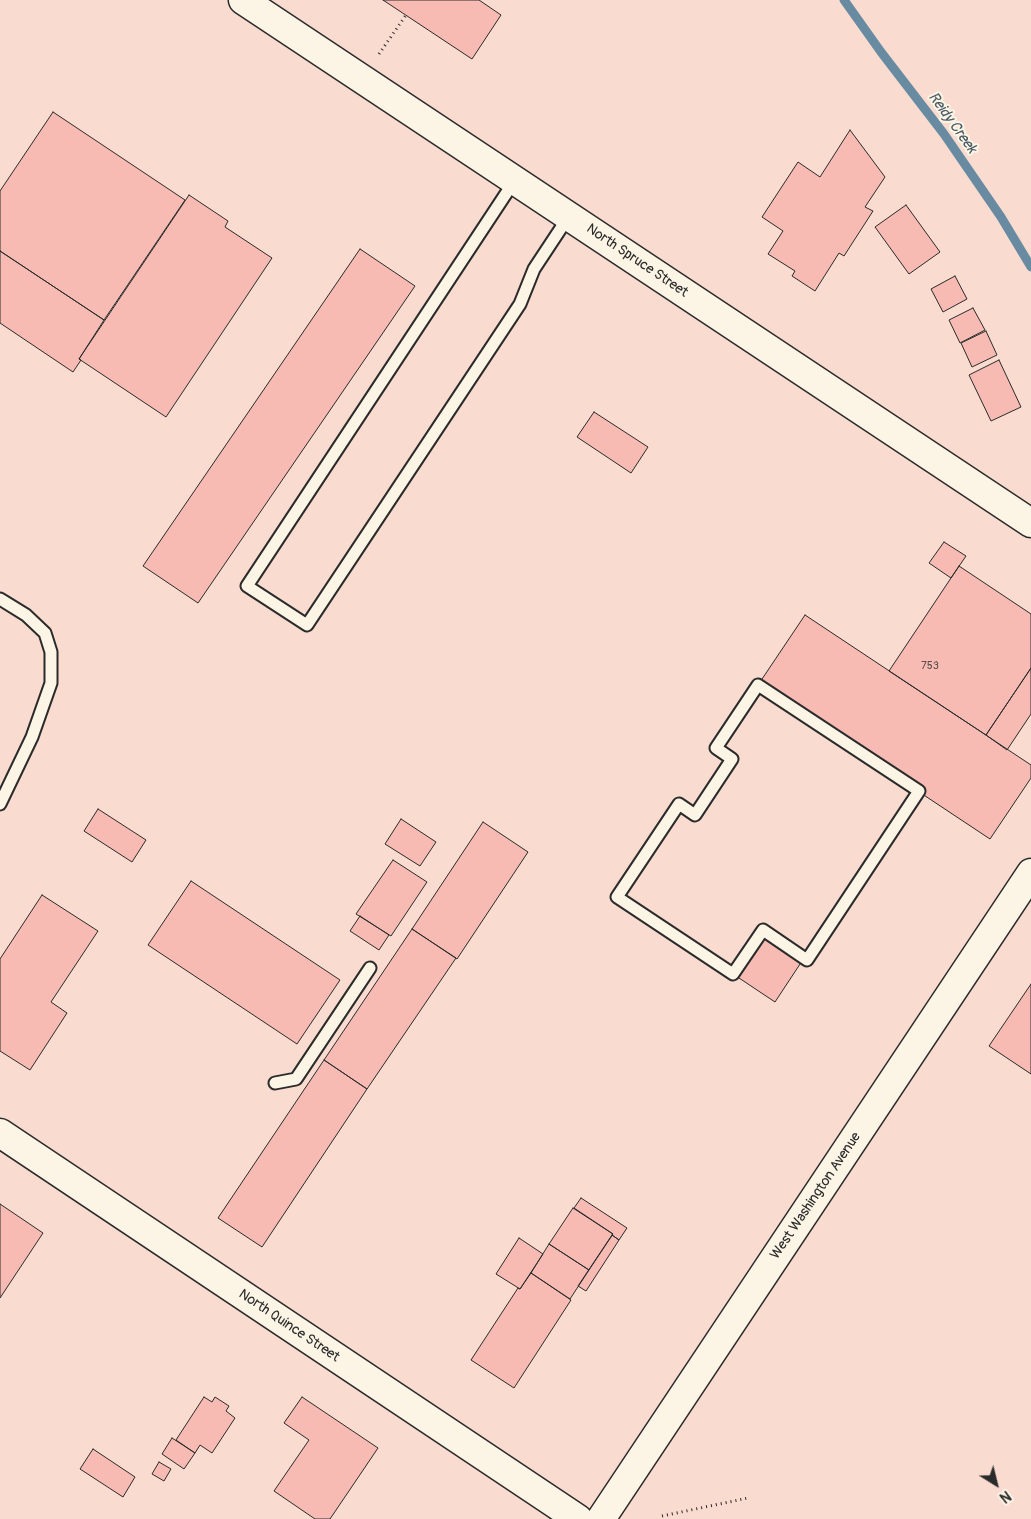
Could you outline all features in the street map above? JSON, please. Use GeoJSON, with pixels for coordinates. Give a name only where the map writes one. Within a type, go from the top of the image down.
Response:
{"type":"FeatureCollection","features":[{"type":"Feature","properties":{"kind":"main road","name":"North Spruce Street"},"geometry":{"type":"LineString","coordinates":[[243,0],[1031,523]]}},
{"type":"Feature","properties":{"kind":"main road","name":"West Washington Avenue"},"geometry":{"type":"LineString","coordinates":[[600,1519],[1031,873]]}},
{"type":"Feature","properties":{"kind":"main road","name":"North Quince Street"},"geometry":{"type":"LineString","coordinates":[[0,1133],[578,1519]]}},
{"type":"Feature","properties":{"kind":"lane"},"geometry":{"type":"LineString","coordinates":[[515,180],[246,586],[307,625],[520,304],[534,269],[569,216]]}},
{"type":"Feature","properties":{"kind":"lane"},"geometry":{"type":"LineString","coordinates":[[0,599],[26,615],[45,633],[52,652],[51,683],[32,737],[0,804]]}},
{"type":"Feature","properties":{"kind":"lane"},"geometry":{"type":"LineString","coordinates":[[758,685],[918,791],[807,960],[762,930],[733,974],[617,897],[678,804],[695,815],[732,759],[716,748],[758,685]]}},
{"type":"Feature","properties":{"kind":"lane"},"geometry":{"type":"LineString","coordinates":[[275,1083],[296,1079],[370,968]]}},
{"type":"Feature","properties":{"kind":"path"},"geometry":{"type":"LineString","coordinates":[[379,54],[406,15]]}},
{"type":"Feature","properties":{"kind":"path"},"geometry":{"type":"LineString","coordinates":[[662,1516],[748,1498]]}},
{"type":"Feature","properties":{"kind":"shaded area"},"geometry":{"type":"Polygon","coordinates":[[[0,0],[1031,0],[1031,1519],[0,1519],[0,0]]]}},
{"type":"Feature","properties":{"kind":"building"},"geometry":{"type":"Polygon","coordinates":[[[383,0],[479,0],[501,15],[472,59],[383,0]]]}},
{"type":"Feature","properties":{"kind":"building"},"geometry":{"type":"Polygon","coordinates":[[[53,112],[185,200],[104,320],[0,251],[0,191],[53,112]]]}},
{"type":"Feature","properties":{"kind":"building"},"geometry":{"type":"Polygon","coordinates":[[[850,130],[885,177],[865,207],[873,211],[844,256],[839,253],[815,291],[792,276],[795,271],[768,254],[783,231],[762,217],[798,162],[820,177],[850,130]]]}},
{"type":"Feature","properties":{"kind":"building"},"geometry":{"type":"Polygon","coordinates":[[[189,195],[228,221],[225,227],[272,258],[166,417],[79,359],[189,195]]]}},
{"type":"Feature","properties":{"kind":"building"},"geometry":{"type":"Polygon","coordinates":[[[906,205],[940,252],[909,274],[875,227],[906,205]]]}},
{"type":"Feature","properties":{"kind":"building"},"geometry":{"type":"Polygon","coordinates":[[[360,249],[415,286],[198,603],[143,566],[360,249]]]}},
{"type":"Feature","properties":{"kind":"building"},"geometry":{"type":"Polygon","coordinates":[[[0,251],[104,320],[79,359],[81,360],[73,372],[0,323],[0,251]]]}},
{"type":"Feature","properties":{"kind":"building"},"geometry":{"type":"Polygon","coordinates":[[[955,276],[967,299],[943,312],[931,289],[955,276]]]}},
{"type":"Feature","properties":{"kind":"building"},"geometry":{"type":"Polygon","coordinates":[[[973,308],[985,330],[960,343],[949,320],[973,308]]]}},
{"type":"Feature","properties":{"kind":"building"},"geometry":{"type":"Polygon","coordinates":[[[986,331],[997,355],[972,367],[961,343],[986,331]]]}},
{"type":"Feature","properties":{"kind":"building"},"geometry":{"type":"Polygon","coordinates":[[[999,360],[1021,407],[991,421],[969,375],[999,360]]]}},
{"type":"Feature","properties":{"kind":"building"},"geometry":{"type":"Polygon","coordinates":[[[594,412],[648,447],[631,473],[577,437],[594,412]]]}},
{"type":"Feature","properties":{"kind":"building"},"geometry":{"type":"Polygon","coordinates":[[[944,542],[966,556],[951,578],[929,563],[944,542]]]}},
{"type":"Feature","properties":{"kind":"building"},"geometry":{"type":"Polygon","coordinates":[[[959,566],[1031,614],[1031,668],[986,735],[889,671],[959,566]]]}},
{"type":"Feature","properties":{"kind":"building"},"geometry":{"type":"Polygon","coordinates":[[[805,615],[1031,765],[1031,778],[990,839],[758,685],[805,615]]]}},
{"type":"Feature","properties":{"kind":"building"},"geometry":{"type":"Polygon","coordinates":[[[1031,668],[1031,714],[1007,750],[986,735],[1031,668]]]}},
{"type":"Feature","properties":{"kind":"building"},"geometry":{"type":"Polygon","coordinates":[[[98,809],[146,840],[132,862],[84,831],[98,809]]]}},
{"type":"Feature","properties":{"kind":"building"},"geometry":{"type":"Polygon","coordinates":[[[401,819],[436,842],[420,866],[385,844],[401,819]]]}},
{"type":"Feature","properties":{"kind":"building"},"geometry":{"type":"Polygon","coordinates":[[[483,822],[528,852],[457,959],[412,929],[483,822]]]}},
{"type":"Feature","properties":{"kind":"building"},"geometry":{"type":"Polygon","coordinates":[[[393,860],[427,882],[391,936],[356,914],[393,860]]]}},
{"type":"Feature","properties":{"kind":"building"},"geometry":{"type":"Polygon","coordinates":[[[191,881],[340,980],[297,1044],[148,945],[191,881]]]}},
{"type":"Feature","properties":{"kind":"building"},"geometry":{"type":"Polygon","coordinates":[[[42,895],[98,931],[51,1002],[67,1013],[30,1070],[0,1051],[0,959],[42,895]]]}},
{"type":"Feature","properties":{"kind":"building"},"geometry":{"type":"Polygon","coordinates":[[[360,916],[389,935],[379,950],[350,931],[360,916]]]}},
{"type":"Feature","properties":{"kind":"building"},"geometry":{"type":"Polygon","coordinates":[[[412,929],[456,958],[367,1089],[324,1060],[412,929]]]}},
{"type":"Feature","properties":{"kind":"building"},"geometry":{"type":"Polygon","coordinates":[[[763,930],[804,958],[775,1002],[733,974],[763,930]]]}},
{"type":"Feature","properties":{"kind":"building"},"geometry":{"type":"Polygon","coordinates":[[[1031,984],[1031,1074],[989,1046],[1031,984]]]}},
{"type":"Feature","properties":{"kind":"building"},"geometry":{"type":"Polygon","coordinates":[[[324,1060],[367,1089],[262,1247],[218,1218],[324,1060]]]}},
{"type":"Feature","properties":{"kind":"building"},"geometry":{"type":"Polygon","coordinates":[[[581,1198],[627,1228],[619,1240],[574,1208],[581,1198]]]}},
{"type":"Feature","properties":{"kind":"building"},"geometry":{"type":"Polygon","coordinates":[[[0,1204],[43,1233],[0,1298],[0,1204]]]}},
{"type":"Feature","properties":{"kind":"building"},"geometry":{"type":"Polygon","coordinates":[[[573,1208],[613,1234],[589,1270],[549,1244],[573,1208]]]}},
{"type":"Feature","properties":{"kind":"building"},"geometry":{"type":"Polygon","coordinates":[[[612,1235],[619,1240],[586,1291],[578,1286],[612,1235]]]}},
{"type":"Feature","properties":{"kind":"building"},"geometry":{"type":"Polygon","coordinates":[[[519,1238],[543,1254],[520,1289],[496,1274],[519,1238]]]}},
{"type":"Feature","properties":{"kind":"building"},"geometry":{"type":"Polygon","coordinates":[[[549,1244],[589,1270],[570,1299],[531,1273],[549,1244]]]}},
{"type":"Feature","properties":{"kind":"building"},"geometry":{"type":"Polygon","coordinates":[[[531,1273],[571,1300],[514,1388],[471,1360],[518,1288],[520,1289],[531,1273]]]}},
{"type":"Feature","properties":{"kind":"building"},"geometry":{"type":"Polygon","coordinates":[[[204,1397],[212,1402],[215,1397],[229,1406],[226,1411],[235,1418],[212,1453],[200,1445],[195,1453],[176,1440],[204,1397]]]}},
{"type":"Feature","properties":{"kind":"building"},"geometry":{"type":"Polygon","coordinates":[[[302,1397],[378,1448],[330,1519],[315,1519],[274,1491],[309,1440],[284,1423],[302,1397]]]}},
{"type":"Feature","properties":{"kind":"building"},"geometry":{"type":"Polygon","coordinates":[[[172,1438],[195,1453],[184,1469],[162,1454],[172,1438]]]}},
{"type":"Feature","properties":{"kind":"building"},"geometry":{"type":"Polygon","coordinates":[[[93,1449],[135,1477],[123,1497],[80,1469],[93,1449]]]}},
{"type":"Feature","properties":{"kind":"building"},"geometry":{"type":"Polygon","coordinates":[[[159,1462],[171,1469],[164,1481],[152,1474],[159,1462]]]}},
{"type":"Feature","properties":{"kind":"waterway","name":"Reidy Creek"},"geometry":{"type":"LineString","coordinates":[[844,0],[944,134],[1001,217],[1031,267]]}}]}
